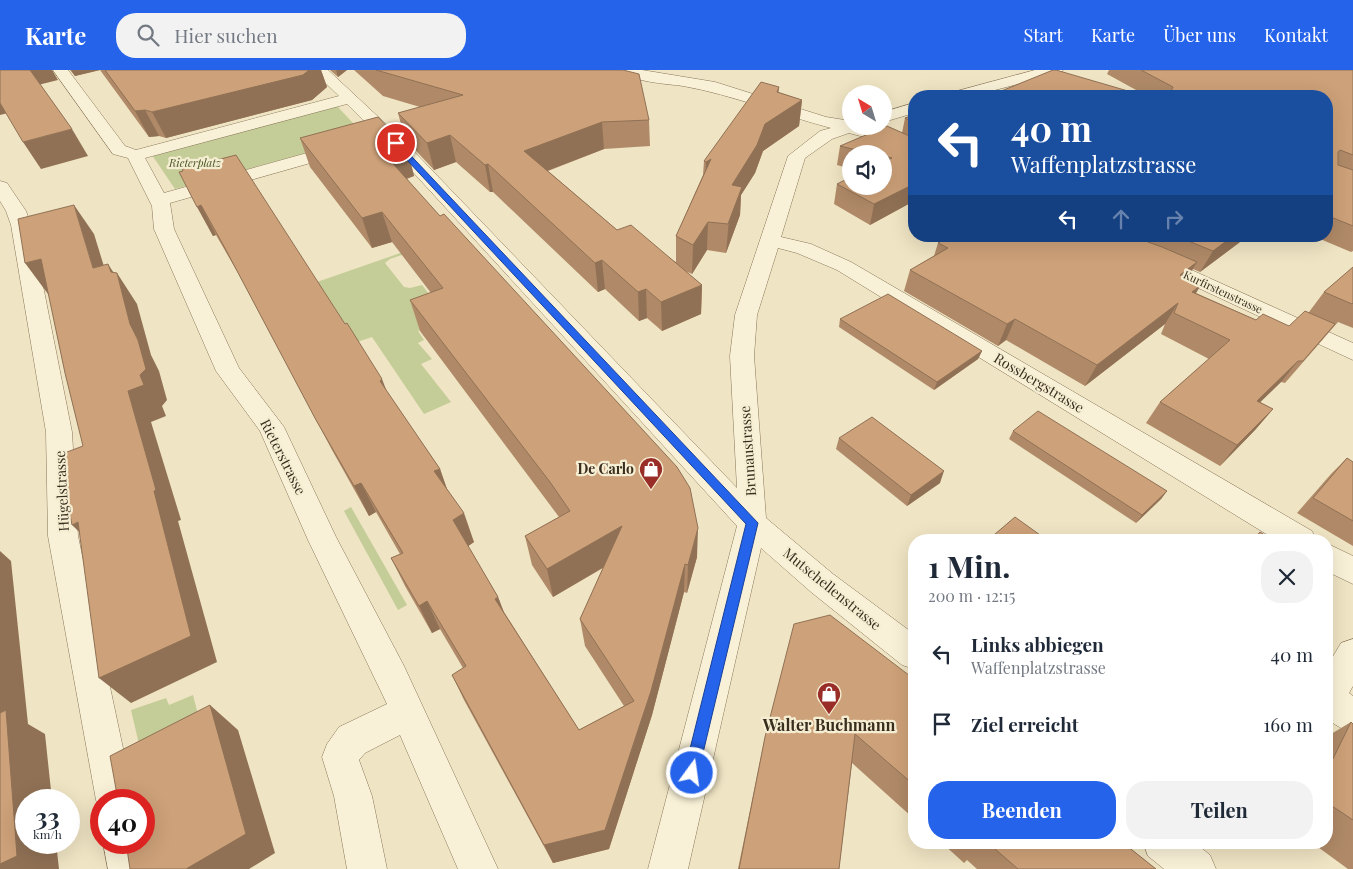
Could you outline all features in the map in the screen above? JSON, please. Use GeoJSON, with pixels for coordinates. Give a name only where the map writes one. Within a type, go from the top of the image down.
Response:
{"type":"FeatureCollection","features":[{"type":"Feature","properties":{"kind":"street"},"geometry":{"type":"LineString","coordinates":[[60,70],[119,150],[135,155],[350,98]]}},
{"type":"Feature","properties":{"kind":"street","name":"Mutschellenstrasse"},"geometry":{"type":"LineString","coordinates":[[319,70],[350,98],[375,139],[752,523],[822,583],[908,649]]}},
{"type":"Feature","properties":{"kind":"street"},"geometry":{"type":"LineString","coordinates":[[628,70],[715,87],[842,124]]}},
{"type":"Feature","properties":{"kind":"street"},"geometry":{"type":"LineString","coordinates":[[978,90],[1047,71],[1070,80]]}},
{"type":"Feature","properties":{"kind":"street"},"geometry":{"type":"LineString","coordinates":[[892,115],[908,110]]}},
{"type":"Feature","properties":{"kind":"street","name":"Brunaustrasse"},"geometry":{"type":"LineString","coordinates":[[668,869],[752,523],[742,356],[746,315],[774,222],[797,156],[826,135],[842,130]]}},
{"type":"Feature","properties":{"kind":"street"},"geometry":{"type":"LineString","coordinates":[[878,135],[908,150]]}},
{"type":"Feature","properties":{"kind":"street"},"geometry":{"type":"LineString","coordinates":[[159,200],[375,139]]}},
{"type":"Feature","properties":{"kind":"street","name":"Rieterstrasse"},"geometry":{"type":"LineString","coordinates":[[135,155],[162,206],[164,230],[228,371],[271,427],[323,540],[392,677],[406,713],[478,869]]}},
{"type":"Feature","properties":{"kind":"street","name":"Hügelstrasse"},"geometry":{"type":"LineString","coordinates":[[0,187],[16,211],[38,314],[59,432],[64,536],[113,789]]}},
{"type":"Feature","properties":{"kind":"street","name":"Rossbergstrasse"},"geometry":{"type":"LineString","coordinates":[[770,240],[804,248],[844,266],[1290,534]]}},
{"type":"Feature","properties":{"kind":"street","name":"Kurfirstenstrasse"},"geometry":{"type":"LineString","coordinates":[[1104,242],[1158,262],[1353,352]]}},
{"type":"Feature","properties":{"kind":"street"},"geometry":{"type":"LineString","coordinates":[[1333,559],[1353,572]]}},
{"type":"Feature","properties":{"kind":"street"},"geometry":{"type":"LineString","coordinates":[[1333,687],[1353,654]]}},
{"type":"Feature","properties":{"kind":"street"},"geometry":{"type":"LineString","coordinates":[[1333,703],[1353,716]]}},
{"type":"Feature","properties":{"kind":"street"},"geometry":{"type":"LineString","coordinates":[[367,869],[353,796],[340,757],[352,740],[406,713]]}},
{"type":"Feature","properties":{"kind":"street"},"geometry":{"type":"LineString","coordinates":[[1171,849],[1196,869]]}},
{"type":"Feature","properties":{"kind":"street"},"geometry":{"type":"LineString","coordinates":[[125,854],[128,869]]}},
{"type":"Feature","properties":{"kind":"green space","name":"Rieterplatz"},"geometry":{"type":"Polygon","coordinates":[[[337,106],[366,137],[175,189],[152,155],[337,106]]]}},
{"type":"Feature","properties":{"kind":"green space"},"geometry":{"type":"Polygon","coordinates":[[[458,233],[460,235],[390,259],[385,263],[404,287],[410,288],[422,285],[439,307],[486,305],[418,331],[424,340],[418,343],[432,359],[421,364],[451,402],[424,414],[372,337],[357,342],[317,282],[458,233]]]}},
{"type":"Feature","properties":{"kind":"green space"},"geometry":{"type":"Polygon","coordinates":[[[351,507],[407,605],[398,610],[344,511],[351,507]]]}},
{"type":"Feature","properties":{"kind":"green space"},"geometry":{"type":"Polygon","coordinates":[[[193,695],[205,742],[146,774],[131,710],[166,698],[169,705],[193,695]]]}},
{"type":"Feature","properties":{"kind":"building"},"geometry":{"type":"Polygon","coordinates":[[[0,70],[30,70],[72,129],[23,142],[0,103],[0,70]]]}},
{"type":"Feature","properties":{"kind":"building"},"geometry":{"type":"Polygon","coordinates":[[[105,70],[309,70],[303,75],[152,112],[145,110],[135,111],[105,70]]]}},
{"type":"Feature","properties":{"kind":"building"},"geometry":{"type":"Polygon","coordinates":[[[376,70],[623,70],[639,74],[649,120],[602,122],[524,151],[617,230],[631,225],[702,285],[661,302],[646,289],[638,292],[602,260],[595,263],[488,164],[485,165],[450,135],[427,143],[398,113],[463,95],[376,70]]]}},
{"type":"Feature","properties":{"kind":"building"},"geometry":{"type":"Polygon","coordinates":[[[1056,70],[1124,90],[1004,90],[1056,70]]]}},
{"type":"Feature","properties":{"kind":"building"},"geometry":{"type":"Polygon","coordinates":[[[1141,70],[1353,70],[1353,155],[1340,150],[1338,152],[1338,165],[1353,170],[1353,226],[1333,218],[1333,90],[1172,90],[1173,87],[1141,70]]]}},
{"type":"Feature","properties":{"kind":"building"},"geometry":{"type":"Polygon","coordinates":[[[761,82],[779,87],[777,92],[802,100],[765,124],[757,145],[732,185],[742,187],[728,224],[708,222],[693,245],[676,236],[711,159],[706,162],[704,161],[761,82]]]}},
{"type":"Feature","properties":{"kind":"building"},"geometry":{"type":"Polygon","coordinates":[[[378,117],[407,148],[389,153],[391,156],[387,157],[440,216],[444,214],[677,467],[690,488],[698,528],[688,565],[685,564],[651,691],[605,830],[544,845],[452,675],[466,666],[427,601],[419,606],[391,558],[403,553],[361,483],[354,486],[316,420],[201,205],[197,207],[179,172],[183,171],[182,169],[236,155],[345,324],[347,323],[382,379],[380,381],[440,469],[434,471],[464,513],[453,520],[498,597],[495,599],[579,730],[634,701],[580,619],[622,526],[547,569],[525,536],[570,511],[550,482],[410,300],[443,288],[382,212],[362,218],[300,138],[378,117]]]}},
{"type":"Feature","properties":{"kind":"building"},"geometry":{"type":"Polygon","coordinates":[[[892,128],[908,135],[908,187],[892,195],[892,145],[842,145],[866,135],[892,135],[892,128]]]}},
{"type":"Feature","properties":{"kind":"building"},"geometry":{"type":"Polygon","coordinates":[[[857,195],[892,195],[874,204],[857,195]]]}},
{"type":"Feature","properties":{"kind":"building"},"geometry":{"type":"Polygon","coordinates":[[[74,205],[93,268],[108,264],[111,272],[117,273],[130,324],[138,340],[146,369],[140,375],[144,385],[128,391],[156,490],[154,491],[191,636],[99,678],[78,522],[72,525],[59,455],[83,446],[65,373],[41,259],[25,263],[18,219],[74,205]]]}},
{"type":"Feature","properties":{"kind":"building"},"geometry":{"type":"Polygon","coordinates":[[[1148,242],[1197,262],[1180,275],[1201,285],[1192,292],[1256,320],[1263,314],[1289,326],[1305,311],[1335,324],[1303,361],[1298,361],[1257,401],[1273,409],[1237,445],[1160,402],[1230,340],[1174,313],[1178,303],[1097,365],[1015,319],[1007,324],[910,270],[948,248],[938,243],[1148,242]]]}},
{"type":"Feature","properties":{"kind":"building"},"geometry":{"type":"Polygon","coordinates":[[[1191,242],[1225,242],[1213,251],[1191,242]]]}},
{"type":"Feature","properties":{"kind":"building"},"geometry":{"type":"Polygon","coordinates":[[[1353,267],[1352,304],[1324,292],[1353,267]]]}},
{"type":"Feature","properties":{"kind":"building"},"geometry":{"type":"Polygon","coordinates":[[[888,294],[982,351],[937,382],[840,319],[888,294]]]}},
{"type":"Feature","properties":{"kind":"building"},"geometry":{"type":"Polygon","coordinates":[[[1038,411],[1167,491],[1142,515],[1013,431],[1038,411]]]}},
{"type":"Feature","properties":{"kind":"building"},"geometry":{"type":"Polygon","coordinates":[[[872,417],[944,471],[911,495],[839,438],[872,417]]]}},
{"type":"Feature","properties":{"kind":"building"},"geometry":{"type":"Polygon","coordinates":[[[1347,458],[1353,462],[1353,521],[1313,498],[1347,458]]]}},
{"type":"Feature","properties":{"kind":"building"},"geometry":{"type":"Polygon","coordinates":[[[1015,517],[1039,534],[995,534],[1015,517]]]}},
{"type":"Feature","properties":{"kind":"building"},"geometry":{"type":"Polygon","coordinates":[[[830,615],[908,674],[908,780],[855,734],[839,869],[739,869],[765,737],[794,624],[830,615]]]}},
{"type":"Feature","properties":{"kind":"building"},"geometry":{"type":"Polygon","coordinates":[[[210,705],[246,834],[186,869],[130,869],[128,854],[155,854],[155,789],[116,789],[110,756],[210,705]]]}},
{"type":"Feature","properties":{"kind":"building"},"geometry":{"type":"Polygon","coordinates":[[[6,710],[15,829],[15,854],[17,856],[0,864],[0,713],[6,710]]]}},
{"type":"Feature","properties":{"kind":"building"},"geometry":{"type":"Polygon","coordinates":[[[1351,722],[1353,724],[1353,820],[1333,807],[1333,759],[1351,722]]]}},
{"type":"Feature","properties":{"kind":"building"},"geometry":{"type":"Polygon","coordinates":[[[995,849],[1131,849],[1156,869],[1018,869],[995,849]]]}},
{"type":"Feature","properties":{"kind":"place","name":"De Carlo"},"geometry":{"type":"Point","coordinates":[651,490]}},
{"type":"Feature","properties":{"kind":"place","name":"Walter Buchmann"},"geometry":{"type":"Point","coordinates":[829,715]}},
{"type":"Feature","properties":{"kind":"route"},"geometry":{"type":"LineString","coordinates":[[396,143],[752,523],[692,773]]}}]}
